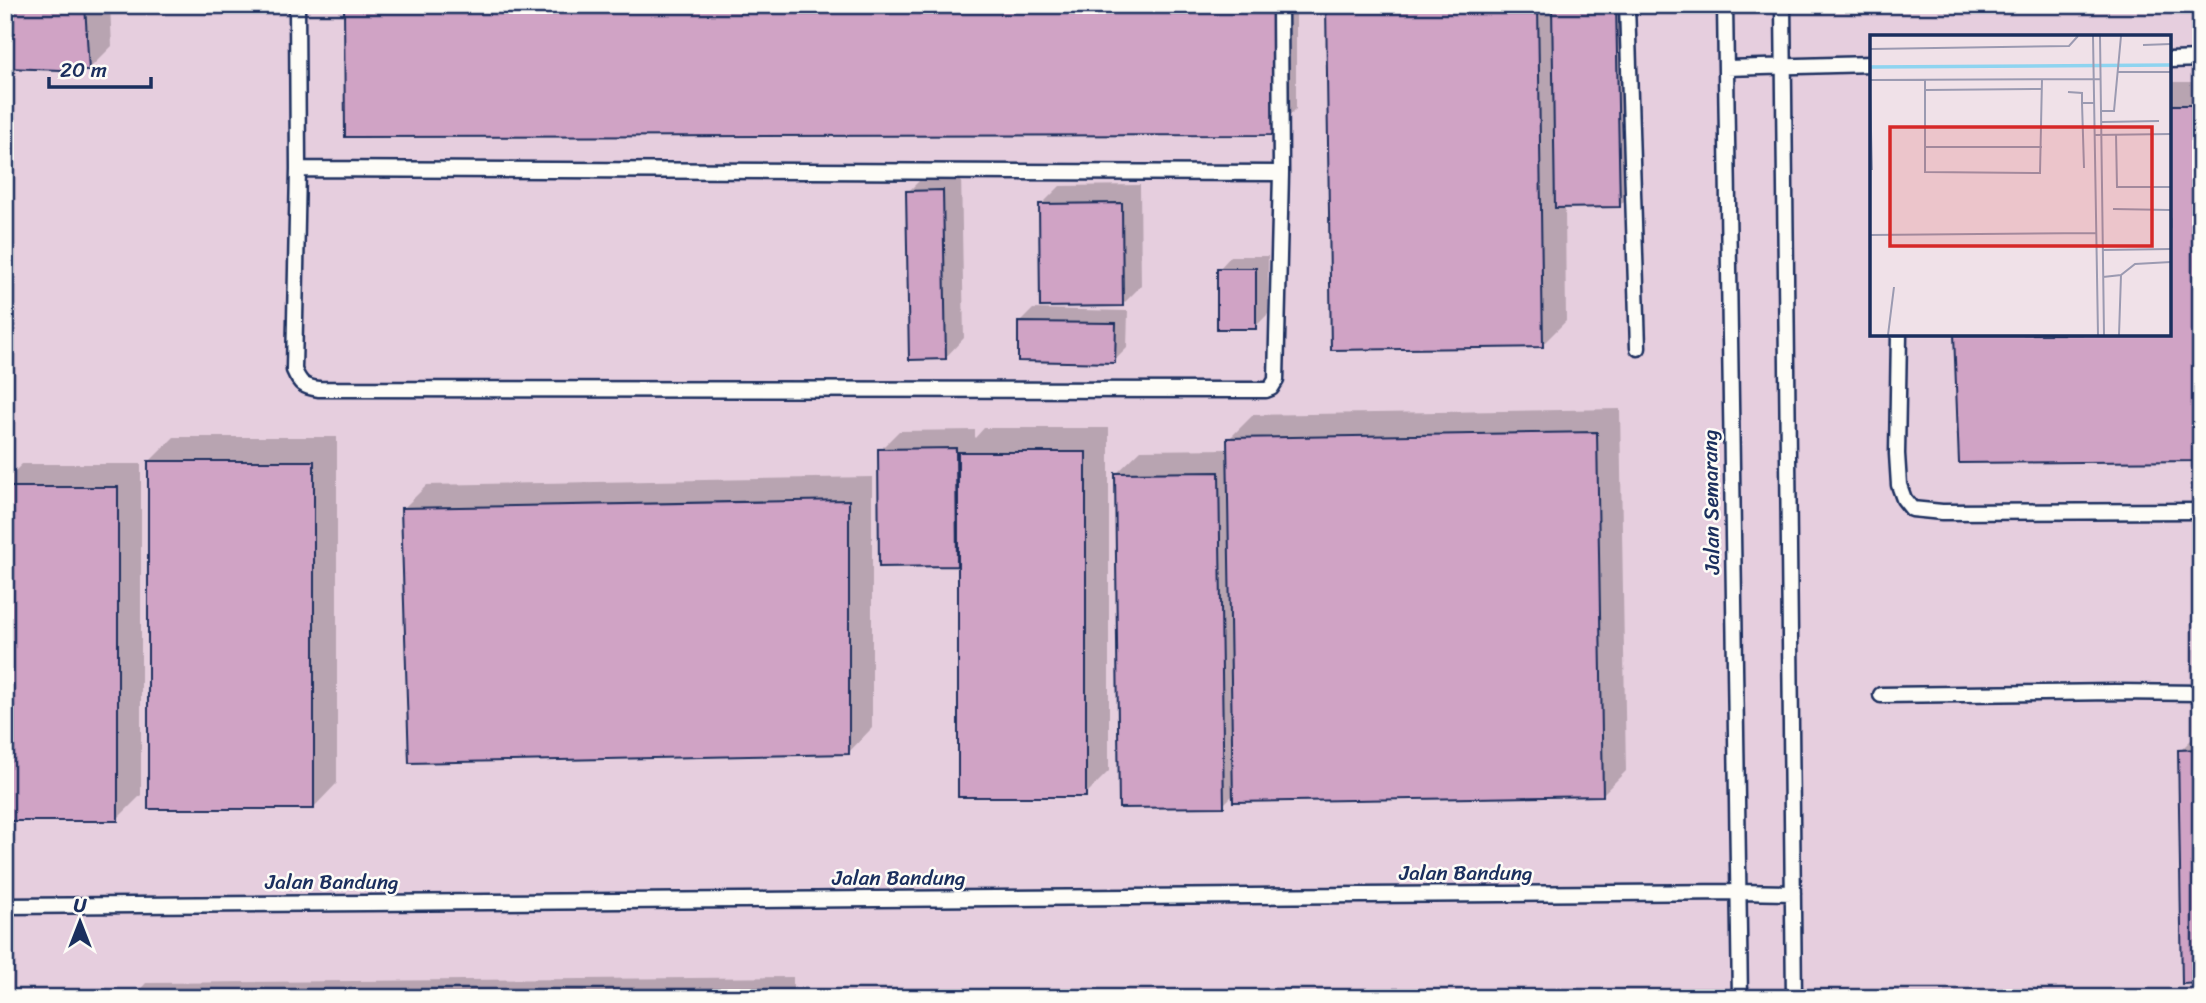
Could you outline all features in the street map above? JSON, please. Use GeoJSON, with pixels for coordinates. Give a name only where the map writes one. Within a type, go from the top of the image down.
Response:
{"type":"FeatureCollection","features":[{"type":"Feature","properties":{"kind":"lane"},"geometry":{"type":"LineString","coordinates":[[297,5],[298,169],[294,370],[299,383],[305,387],[1266,390],[1271,388],[1276,380],[1281,173],[1280,5]]}},
{"type":"Feature","properties":{"kind":"lane"},"geometry":{"type":"LineString","coordinates":[[1627,5],[1638,348]]}},
{"type":"Feature","properties":{"kind":"lane","name":"Jalan Semarang"},"geometry":{"type":"LineString","coordinates":[[1725,5],[1740,998]]}},
{"type":"Feature","properties":{"kind":"lane"},"geometry":{"type":"LineString","coordinates":[[1783,5],[1794,998]]}},
{"type":"Feature","properties":{"kind":"lane"},"geometry":{"type":"LineString","coordinates":[[2171,60],[2201,59]]}},
{"type":"Feature","properties":{"kind":"lane"},"geometry":{"type":"LineString","coordinates":[[1726,68],[1870,64]]}},
{"type":"Feature","properties":{"kind":"lane"},"geometry":{"type":"LineString","coordinates":[[298,169],[1281,173]]}},
{"type":"Feature","properties":{"kind":"lane"},"geometry":{"type":"LineString","coordinates":[[1899,336],[1899,485],[1904,499],[1912,509],[1942,512],[2201,511]]}},
{"type":"Feature","properties":{"kind":"lane"},"geometry":{"type":"LineString","coordinates":[[1881,695],[2201,693]]}},
{"type":"Feature","properties":{"kind":"lane","name":"Jalan Bandung"},"geometry":{"type":"LineString","coordinates":[[5,906],[1793,893]]}},
{"type":"Feature","properties":{"kind":"shaded area"},"geometry":{"type":"Polygon","coordinates":[[[5,5],[2201,5],[2201,998],[5,998],[5,5]]]}},
{"type":"Feature","properties":{"kind":"building"},"geometry":{"type":"Polygon","coordinates":[[[5,5],[85,5],[89,71],[5,68],[5,5]]]}},
{"type":"Feature","properties":{"kind":"building"},"geometry":{"type":"Polygon","coordinates":[[[344,5],[1272,5],[1273,135],[345,137],[344,5]]]}},
{"type":"Feature","properties":{"kind":"building"},"geometry":{"type":"Polygon","coordinates":[[[1326,5],[1538,5],[1543,347],[1331,350],[1326,5]]]}},
{"type":"Feature","properties":{"kind":"building"},"geometry":{"type":"Polygon","coordinates":[[[1552,5],[1616,5],[1620,207],[1555,208],[1552,5]]]}},
{"type":"Feature","properties":{"kind":"building"},"geometry":{"type":"Polygon","coordinates":[[[2171,105],[2201,105],[2201,461],[1959,463],[1954,336],[2171,336],[2171,105]]]}},
{"type":"Feature","properties":{"kind":"building"},"geometry":{"type":"Polygon","coordinates":[[[943,190],[946,359],[909,360],[906,191],[943,190]]]}},
{"type":"Feature","properties":{"kind":"building"},"geometry":{"type":"Polygon","coordinates":[[[1122,203],[1123,306],[1040,307],[1039,204],[1122,203]]]}},
{"type":"Feature","properties":{"kind":"building"},"geometry":{"type":"Polygon","coordinates":[[[1217,268],[1256,268],[1256,329],[1217,329],[1217,268]]]}},
{"type":"Feature","properties":{"kind":"building"},"geometry":{"type":"Polygon","coordinates":[[[1018,322],[1116,323],[1115,363],[1018,361],[1018,322]]]}},
{"type":"Feature","properties":{"kind":"building"},"geometry":{"type":"Polygon","coordinates":[[[1597,432],[1603,796],[1233,802],[1227,438],[1597,432]]]}},
{"type":"Feature","properties":{"kind":"building"},"geometry":{"type":"Polygon","coordinates":[[[956,448],[957,566],[879,567],[878,449],[956,448]]]}},
{"type":"Feature","properties":{"kind":"building"},"geometry":{"type":"Polygon","coordinates":[[[958,452],[1086,452],[1086,797],[958,797],[958,452]]]}},
{"type":"Feature","properties":{"kind":"building"},"geometry":{"type":"Polygon","coordinates":[[[148,461],[314,461],[314,809],[148,809],[148,461]]]}},
{"type":"Feature","properties":{"kind":"building"},"geometry":{"type":"Polygon","coordinates":[[[1219,472],[1224,807],[1119,808],[1115,473],[1219,472]]]}},
{"type":"Feature","properties":{"kind":"building"},"geometry":{"type":"Polygon","coordinates":[[[5,487],[118,487],[118,821],[5,821],[5,487]]]}},
{"type":"Feature","properties":{"kind":"building"},"geometry":{"type":"Polygon","coordinates":[[[849,500],[849,754],[409,763],[401,508],[849,500]]]}},
{"type":"Feature","properties":{"kind":"building"},"geometry":{"type":"Polygon","coordinates":[[[2201,749],[2201,983],[2182,984],[2178,750],[2201,749]]]}}]}
